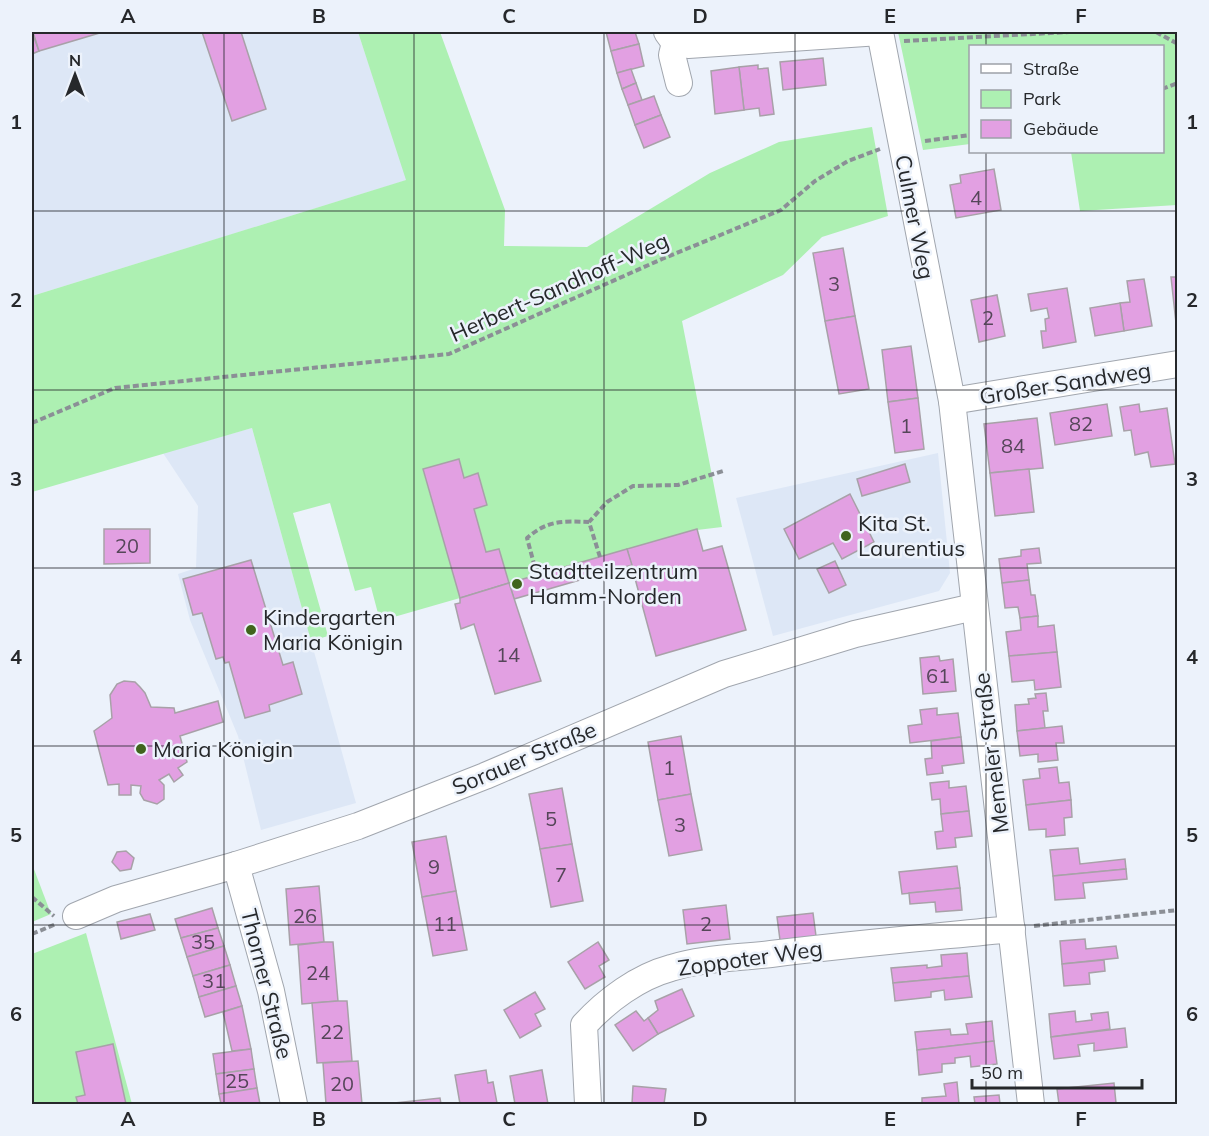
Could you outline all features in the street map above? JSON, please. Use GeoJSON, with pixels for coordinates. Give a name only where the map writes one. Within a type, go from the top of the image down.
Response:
{"type":"FeatureCollection","features":[{"type":"Feature","properties":{"kind":"street"},"geometry":{"type":"LineString","coordinates":[[679,83],[672,55],[671,37],[688,45],[881,37]]}},
{"type":"Feature","properties":{"kind":"street","name":"Culmer Weg"},"geometry":{"type":"LineString","coordinates":[[881,37],[952,401]]}},
{"type":"Feature","properties":{"kind":"street","name":"Großer Sandweg"},"geometry":{"type":"LineString","coordinates":[[952,401],[1178,364]]}},
{"type":"Feature","properties":{"kind":"street","name":"Memeler Straße"},"geometry":{"type":"LineString","coordinates":[[952,401],[1031,1104]]}},
{"type":"Feature","properties":{"kind":"street","name":"Sorauer Straße"},"geometry":{"type":"LineString","coordinates":[[69,919],[116,899],[236,865],[369,822],[485,776],[724,674],[855,634],[974,607]]}},
{"type":"Feature","properties":{"kind":"street","name":"Thorner Straße"},"geometry":{"type":"LineString","coordinates":[[236,865],[271,991],[294,1104]]}},
{"type":"Feature","properties":{"kind":"street","name":"Zoppoter Weg"},"geometry":{"type":"LineString","coordinates":[[588,1104],[584,1025],[596,1012],[624,991],[654,974],[672,967],[791,951],[1012,929]]}},
{"type":"Feature","properties":{"kind":"path"},"geometry":{"type":"LineString","coordinates":[[881,37],[1069,32]]}},
{"type":"Feature","properties":{"kind":"path"},"geometry":{"type":"LineString","coordinates":[[1156,32],[1178,44]]}},
{"type":"Feature","properties":{"kind":"path","name":"Herbert-Sandhoff-Weg"},"geometry":{"type":"LineString","coordinates":[[32,423],[115,388],[449,354],[662,259],[781,210],[815,181],[848,161],[901,143],[969,135]]}},
{"type":"Feature","properties":{"kind":"path"},"geometry":{"type":"LineString","coordinates":[[589,522],[607,502],[633,486],[678,485],[723,471]]}},
{"type":"Feature","properties":{"kind":"path"},"geometry":{"type":"LineString","coordinates":[[537,575],[527,538],[541,526],[565,521],[589,522]]}},
{"type":"Feature","properties":{"kind":"path"},"geometry":{"type":"LineString","coordinates":[[589,522],[600,557]]}},
{"type":"Feature","properties":{"kind":"path"},"geometry":{"type":"LineString","coordinates":[[32,897],[69,919]]}},
{"type":"Feature","properties":{"kind":"path"},"geometry":{"type":"LineString","coordinates":[[1012,929],[1178,910]]}},
{"type":"Feature","properties":{"kind":"shaded area"},"geometry":{"type":"Polygon","coordinates":[[[32,32],[358,32],[407,180],[32,296],[32,32]]]}},
{"type":"Feature","properties":{"kind":"shaded area","name":"Kindergarten Maria Königin"},"geometry":{"type":"Polygon","coordinates":[[[252,428],[356,803],[261,830],[238,736],[190,620],[178,574],[196,568],[198,506],[163,453],[252,428]]]}},
{"type":"Feature","properties":{"kind":"shaded area","name":"Kita St. Laurentius"},"geometry":{"type":"Polygon","coordinates":[[[938,453],[950,573],[939,591],[773,636],[736,498],[938,453]]]}},
{"type":"Feature","properties":{"kind":"green space"},"geometry":{"type":"Polygon","coordinates":[[[358,32],[440,32],[505,210],[504,246],[587,247],[710,173],[779,142],[872,127],[888,216],[822,237],[783,275],[682,321],[722,527],[697,530],[509,583],[499,549],[486,552],[474,509],[487,505],[478,474],[464,478],[459,459],[423,470],[460,598],[380,621],[371,587],[355,591],[330,503],[293,513],[328,636],[311,641],[252,428],[32,492],[32,296],[406,180],[358,32]]]}},
{"type":"Feature","properties":{"kind":"green space"},"geometry":{"type":"Polygon","coordinates":[[[898,32],[1177,32],[1177,205],[1080,211],[1071,153],[1164,153],[1164,45],[969,45],[969,144],[923,150],[898,32]]]}},
{"type":"Feature","properties":{"kind":"green space"},"geometry":{"type":"Polygon","coordinates":[[[32,864],[51,914],[32,922],[32,864]]]}},
{"type":"Feature","properties":{"kind":"green space"},"geometry":{"type":"Polygon","coordinates":[[[86,933],[132,1104],[32,1104],[32,954],[86,933]]]}},
{"type":"Feature","properties":{"kind":"building"},"geometry":{"type":"Polygon","coordinates":[[[32,32],[39,51],[32,54],[32,32]]]}},
{"type":"Feature","properties":{"kind":"building"},"geometry":{"type":"Polygon","coordinates":[[[33,32],[103,32],[39,51],[33,32]]]}},
{"type":"Feature","properties":{"kind":"building"},"geometry":{"type":"Polygon","coordinates":[[[202,32],[241,32],[266,109],[232,121],[202,32]]]}},
{"type":"Feature","properties":{"kind":"building"},"geometry":{"type":"Polygon","coordinates":[[[606,32],[635,32],[639,44],[611,51],[606,32]]]}},
{"type":"Feature","properties":{"kind":"building"},"geometry":{"type":"Polygon","coordinates":[[[639,44],[644,66],[617,73],[611,51],[639,44]]]}},
{"type":"Feature","properties":{"kind":"building"},"geometry":{"type":"Polygon","coordinates":[[[823,58],[826,85],[783,90],[780,62],[823,58]]]}},
{"type":"Feature","properties":{"kind":"building"},"geometry":{"type":"Polygon","coordinates":[[[758,65],[758,69],[768,68],[774,114],[760,116],[759,108],[744,110],[739,67],[758,65]]]}},
{"type":"Feature","properties":{"kind":"building"},"geometry":{"type":"Polygon","coordinates":[[[739,67],[744,110],[715,114],[711,71],[739,67]]]}},
{"type":"Feature","properties":{"kind":"building"},"geometry":{"type":"Polygon","coordinates":[[[631,69],[636,83],[622,89],[617,73],[631,69]]]}},
{"type":"Feature","properties":{"kind":"building"},"geometry":{"type":"Polygon","coordinates":[[[636,83],[642,100],[628,105],[622,89],[636,83]]]}},
{"type":"Feature","properties":{"kind":"building"},"geometry":{"type":"Polygon","coordinates":[[[654,96],[661,115],[635,125],[628,105],[654,96]]]}},
{"type":"Feature","properties":{"kind":"building"},"geometry":{"type":"Polygon","coordinates":[[[661,115],[670,137],[644,148],[635,125],[661,115]]]}},
{"type":"Feature","properties":{"kind":"building"},"geometry":{"type":"Polygon","coordinates":[[[994,169],[1001,210],[956,218],[950,185],[961,183],[960,175],[994,169]]]}},
{"type":"Feature","properties":{"kind":"building"},"geometry":{"type":"Polygon","coordinates":[[[843,248],[855,316],[825,321],[813,253],[843,248]]]}},
{"type":"Feature","properties":{"kind":"building"},"geometry":{"type":"Polygon","coordinates":[[[1171,277],[1178,277],[1178,323],[1176,323],[1171,277]]]}},
{"type":"Feature","properties":{"kind":"building"},"geometry":{"type":"Polygon","coordinates":[[[1144,279],[1152,326],[1124,331],[1120,303],[1130,302],[1127,281],[1144,279]]]}},
{"type":"Feature","properties":{"kind":"building"},"geometry":{"type":"Polygon","coordinates":[[[1067,288],[1076,342],[1043,348],[1041,331],[1046,331],[1045,319],[1049,318],[1047,308],[1031,311],[1028,294],[1067,288]]]}},
{"type":"Feature","properties":{"kind":"building"},"geometry":{"type":"Polygon","coordinates":[[[997,295],[1005,336],[979,342],[971,300],[997,295]]]}},
{"type":"Feature","properties":{"kind":"building"},"geometry":{"type":"Polygon","coordinates":[[[1120,303],[1124,331],[1095,336],[1090,308],[1120,303]]]}},
{"type":"Feature","properties":{"kind":"building"},"geometry":{"type":"Polygon","coordinates":[[[855,316],[869,389],[839,394],[825,321],[855,316]]]}},
{"type":"Feature","properties":{"kind":"building"},"geometry":{"type":"Polygon","coordinates":[[[911,346],[918,398],[888,402],[882,350],[911,346]]]}},
{"type":"Feature","properties":{"kind":"building"},"geometry":{"type":"Polygon","coordinates":[[[918,398],[924,449],[895,453],[888,402],[918,398]]]}},
{"type":"Feature","properties":{"kind":"building"},"geometry":{"type":"Polygon","coordinates":[[[1107,404],[1112,436],[1055,445],[1050,413],[1107,404]]]}},
{"type":"Feature","properties":{"kind":"building"},"geometry":{"type":"Polygon","coordinates":[[[1139,404],[1140,412],[1167,408],[1175,464],[1151,467],[1148,452],[1135,455],[1131,430],[1124,431],[1120,407],[1139,404]]]}},
{"type":"Feature","properties":{"kind":"building"},"geometry":{"type":"Polygon","coordinates":[[[1037,418],[1043,468],[990,473],[984,424],[1037,418]]]}},
{"type":"Feature","properties":{"kind":"building"},"geometry":{"type":"Polygon","coordinates":[[[459,459],[464,478],[478,473],[487,505],[474,509],[486,552],[499,549],[509,583],[460,598],[423,469],[459,459]]]}},
{"type":"Feature","properties":{"kind":"building"},"geometry":{"type":"Polygon","coordinates":[[[905,464],[910,482],[862,496],[857,479],[905,464]]]}},
{"type":"Feature","properties":{"kind":"building"},"geometry":{"type":"Polygon","coordinates":[[[1029,469],[1034,512],[995,516],[990,473],[1029,469]]]}},
{"type":"Feature","properties":{"kind":"building"},"geometry":{"type":"Polygon","coordinates":[[[850,494],[874,542],[842,559],[833,543],[799,559],[784,529],[850,494]]]}},
{"type":"Feature","properties":{"kind":"building"},"geometry":{"type":"Polygon","coordinates":[[[104,529],[150,529],[150,563],[104,564],[104,529]]]}},
{"type":"Feature","properties":{"kind":"building"},"geometry":{"type":"Polygon","coordinates":[[[697,529],[703,551],[722,546],[746,630],[656,656],[627,549],[697,529]]]}},
{"type":"Feature","properties":{"kind":"building"},"geometry":{"type":"Polygon","coordinates":[[[1039,548],[1041,563],[1027,564],[1029,580],[1002,583],[999,559],[1021,556],[1021,550],[1039,548]]]}},
{"type":"Feature","properties":{"kind":"building"},"geometry":{"type":"Polygon","coordinates":[[[627,549],[632,565],[514,599],[509,583],[627,549]]]}},
{"type":"Feature","properties":{"kind":"building"},"geometry":{"type":"Polygon","coordinates":[[[251,560],[283,665],[293,662],[302,694],[269,705],[270,711],[245,718],[229,662],[225,663],[223,657],[216,659],[202,613],[193,615],[183,579],[251,560]]]}},
{"type":"Feature","properties":{"kind":"building"},"geometry":{"type":"Polygon","coordinates":[[[835,561],[846,585],[829,593],[817,569],[835,561]]]}},
{"type":"Feature","properties":{"kind":"building"},"geometry":{"type":"Polygon","coordinates":[[[1029,580],[1031,595],[1035,595],[1038,616],[1020,618],[1018,607],[1005,608],[1002,583],[1029,580]]]}},
{"type":"Feature","properties":{"kind":"building"},"geometry":{"type":"Polygon","coordinates":[[[509,583],[541,681],[495,694],[474,624],[461,629],[455,604],[460,603],[460,598],[509,583]]]}},
{"type":"Feature","properties":{"kind":"building"},"geometry":{"type":"Polygon","coordinates":[[[1038,616],[1038,627],[1054,625],[1057,652],[1009,656],[1006,632],[1021,630],[1020,618],[1038,616]]]}},
{"type":"Feature","properties":{"kind":"building"},"geometry":{"type":"Polygon","coordinates":[[[1057,652],[1061,687],[1035,690],[1034,680],[1012,682],[1009,656],[1057,652]]]}},
{"type":"Feature","properties":{"kind":"building"},"geometry":{"type":"Polygon","coordinates":[[[939,656],[940,661],[953,659],[956,691],[923,694],[920,658],[939,656]]]}},
{"type":"Feature","properties":{"kind":"building","name":"Maria Königin"},"geometry":{"type":"Polygon","coordinates":[[[124,681],[135,682],[145,693],[151,707],[174,708],[175,713],[218,701],[223,722],[180,736],[187,762],[178,768],[183,775],[174,782],[169,774],[159,780],[164,785],[164,799],[157,804],[144,800],[140,793],[141,786],[131,785],[131,795],[119,795],[119,784],[108,785],[94,731],[112,718],[110,695],[117,684],[124,681]]]}},
{"type":"Feature","properties":{"kind":"building"},"geometry":{"type":"Polygon","coordinates":[[[1046,693],[1048,711],[1043,711],[1045,728],[1017,731],[1015,705],[1029,704],[1028,699],[1036,698],[1035,694],[1046,693]]]}},
{"type":"Feature","properties":{"kind":"building"},"geometry":{"type":"Polygon","coordinates":[[[937,708],[937,715],[958,713],[961,737],[910,743],[908,726],[922,724],[920,710],[937,708]]]}},
{"type":"Feature","properties":{"kind":"building"},"geometry":{"type":"Polygon","coordinates":[[[1062,726],[1064,743],[1056,743],[1058,760],[1038,762],[1038,754],[1020,756],[1017,731],[1062,726]]]}},
{"type":"Feature","properties":{"kind":"building"},"geometry":{"type":"Polygon","coordinates":[[[681,736],[691,794],[658,800],[648,742],[681,736]]]}},
{"type":"Feature","properties":{"kind":"building"},"geometry":{"type":"Polygon","coordinates":[[[961,737],[964,763],[942,766],[943,773],[927,775],[925,759],[932,758],[931,741],[961,737]]]}},
{"type":"Feature","properties":{"kind":"building"},"geometry":{"type":"Polygon","coordinates":[[[1057,767],[1059,783],[1069,782],[1071,800],[1026,805],[1023,780],[1040,778],[1039,769],[1057,767]]]}},
{"type":"Feature","properties":{"kind":"building"},"geometry":{"type":"Polygon","coordinates":[[[949,781],[949,788],[966,786],[969,811],[941,814],[940,799],[932,800],[930,783],[949,781]]]}},
{"type":"Feature","properties":{"kind":"building"},"geometry":{"type":"Polygon","coordinates":[[[562,788],[572,844],[540,849],[529,794],[562,788]]]}},
{"type":"Feature","properties":{"kind":"building"},"geometry":{"type":"Polygon","coordinates":[[[691,794],[702,850],[669,856],[658,800],[691,794]]]}},
{"type":"Feature","properties":{"kind":"building"},"geometry":{"type":"Polygon","coordinates":[[[1071,800],[1072,817],[1064,818],[1065,835],[1046,837],[1046,829],[1029,830],[1026,805],[1071,800]]]}},
{"type":"Feature","properties":{"kind":"building"},"geometry":{"type":"Polygon","coordinates":[[[969,811],[972,836],[955,838],[956,847],[937,849],[935,832],[943,831],[941,814],[969,811]]]}},
{"type":"Feature","properties":{"kind":"building"},"geometry":{"type":"Polygon","coordinates":[[[446,836],[456,891],[422,897],[412,842],[446,836]]]}},
{"type":"Feature","properties":{"kind":"building"},"geometry":{"type":"Polygon","coordinates":[[[572,844],[583,901],[551,907],[540,849],[572,844]]]}},
{"type":"Feature","properties":{"kind":"building"},"geometry":{"type":"Polygon","coordinates":[[[1078,848],[1080,864],[1125,859],[1126,869],[1053,876],[1050,850],[1078,848]]]}},
{"type":"Feature","properties":{"kind":"building"},"geometry":{"type":"Polygon","coordinates":[[[126,851],[134,858],[131,869],[120,871],[112,862],[117,852],[126,851]]]}},
{"type":"Feature","properties":{"kind":"building"},"geometry":{"type":"Polygon","coordinates":[[[957,866],[960,888],[902,894],[899,872],[957,866]]]}},
{"type":"Feature","properties":{"kind":"building"},"geometry":{"type":"Polygon","coordinates":[[[1126,869],[1127,879],[1083,883],[1085,898],[1055,900],[1053,876],[1126,869]]]}},
{"type":"Feature","properties":{"kind":"building"},"geometry":{"type":"Polygon","coordinates":[[[319,886],[324,942],[290,945],[286,889],[319,886]]]}},
{"type":"Feature","properties":{"kind":"building"},"geometry":{"type":"Polygon","coordinates":[[[960,888],[962,910],[936,912],[935,902],[910,904],[909,893],[960,888]]]}},
{"type":"Feature","properties":{"kind":"building"},"geometry":{"type":"Polygon","coordinates":[[[456,891],[467,950],[433,956],[422,897],[456,891]]]}},
{"type":"Feature","properties":{"kind":"building"},"geometry":{"type":"Polygon","coordinates":[[[726,905],[730,939],[687,944],[683,910],[726,905]]]}},
{"type":"Feature","properties":{"kind":"building"},"geometry":{"type":"Polygon","coordinates":[[[212,908],[218,928],[181,938],[175,919],[212,908]]]}},
{"type":"Feature","properties":{"kind":"building"},"geometry":{"type":"Polygon","coordinates":[[[813,913],[816,936],[780,940],[777,917],[813,913]]]}},
{"type":"Feature","properties":{"kind":"building"},"geometry":{"type":"Polygon","coordinates":[[[150,914],[155,930],[121,939],[117,922],[150,914]]]}},
{"type":"Feature","properties":{"kind":"building"},"geometry":{"type":"Polygon","coordinates":[[[218,928],[224,946],[187,957],[181,938],[218,928]]]}},
{"type":"Feature","properties":{"kind":"building"},"geometry":{"type":"Polygon","coordinates":[[[1085,939],[1086,949],[1116,946],[1118,958],[1062,964],[1060,941],[1085,939]]]}},
{"type":"Feature","properties":{"kind":"building"},"geometry":{"type":"Polygon","coordinates":[[[333,942],[338,1001],[302,1004],[298,945],[333,942]]]}},
{"type":"Feature","properties":{"kind":"building"},"geometry":{"type":"Polygon","coordinates":[[[598,942],[609,960],[599,966],[605,977],[585,989],[568,962],[598,942]]]}},
{"type":"Feature","properties":{"kind":"building"},"geometry":{"type":"Polygon","coordinates":[[[224,946],[230,965],[193,976],[187,957],[224,946]]]}},
{"type":"Feature","properties":{"kind":"building"},"geometry":{"type":"Polygon","coordinates":[[[967,953],[969,976],[893,983],[891,968],[942,966],[941,955],[967,953]]]}},
{"type":"Feature","properties":{"kind":"building"},"geometry":{"type":"Polygon","coordinates":[[[1104,960],[1105,971],[1089,973],[1090,984],[1064,986],[1062,964],[1104,960]]]}},
{"type":"Feature","properties":{"kind":"building"},"geometry":{"type":"Polygon","coordinates":[[[230,965],[236,986],[199,997],[193,976],[230,965]]]}},
{"type":"Feature","properties":{"kind":"building"},"geometry":{"type":"Polygon","coordinates":[[[969,976],[972,997],[945,1000],[944,990],[931,992],[931,997],[895,1001],[893,983],[969,976]]]}},
{"type":"Feature","properties":{"kind":"building"},"geometry":{"type":"Polygon","coordinates":[[[236,986],[242,1006],[205,1017],[199,997],[236,986]]]}},
{"type":"Feature","properties":{"kind":"building"},"geometry":{"type":"Polygon","coordinates":[[[682,989],[694,1016],[658,1034],[648,1018],[658,1010],[655,1001],[682,989]]]}},
{"type":"Feature","properties":{"kind":"building"},"geometry":{"type":"Polygon","coordinates":[[[535,992],[545,1009],[535,1014],[541,1026],[520,1038],[504,1010],[535,992]]]}},
{"type":"Feature","properties":{"kind":"building"},"geometry":{"type":"Polygon","coordinates":[[[347,1001],[352,1061],[317,1063],[312,1003],[347,1001]]]}},
{"type":"Feature","properties":{"kind":"building"},"geometry":{"type":"Polygon","coordinates":[[[242,1006],[251,1049],[232,1051],[223,1012],[242,1006]]]}},
{"type":"Feature","properties":{"kind":"building"},"geometry":{"type":"Polygon","coordinates":[[[636,1011],[644,1021],[648,1018],[658,1034],[633,1051],[615,1025],[636,1011]]]}},
{"type":"Feature","properties":{"kind":"building"},"geometry":{"type":"Polygon","coordinates":[[[1075,1011],[1076,1022],[1092,1020],[1091,1014],[1108,1012],[1110,1029],[1051,1037],[1049,1014],[1075,1011]]]}},
{"type":"Feature","properties":{"kind":"building"},"geometry":{"type":"Polygon","coordinates":[[[992,1021],[994,1041],[917,1050],[915,1032],[950,1029],[951,1035],[968,1034],[966,1024],[992,1021]]]}},
{"type":"Feature","properties":{"kind":"building"},"geometry":{"type":"Polygon","coordinates":[[[1125,1028],[1127,1047],[1094,1051],[1094,1043],[1078,1045],[1080,1056],[1054,1059],[1051,1037],[1125,1028]]]}},
{"type":"Feature","properties":{"kind":"building"},"geometry":{"type":"Polygon","coordinates":[[[994,1041],[997,1064],[971,1067],[970,1056],[955,1058],[955,1063],[942,1064],[942,1072],[919,1075],[917,1050],[994,1041]]]}},
{"type":"Feature","properties":{"kind":"building"},"geometry":{"type":"Polygon","coordinates":[[[113,1044],[126,1104],[78,1104],[76,1097],[85,1095],[76,1052],[113,1044]]]}},
{"type":"Feature","properties":{"kind":"building"},"geometry":{"type":"Polygon","coordinates":[[[251,1049],[254,1069],[216,1074],[213,1054],[251,1049]]]}},
{"type":"Feature","properties":{"kind":"building"},"geometry":{"type":"Polygon","coordinates":[[[358,1061],[362,1104],[326,1104],[323,1063],[358,1061]]]}},
{"type":"Feature","properties":{"kind":"building"},"geometry":{"type":"Polygon","coordinates":[[[254,1069],[257,1088],[219,1094],[216,1074],[254,1069]]]}},
{"type":"Feature","properties":{"kind":"building"},"geometry":{"type":"Polygon","coordinates":[[[486,1070],[488,1083],[493,1082],[497,1103],[460,1104],[455,1075],[486,1070]]]}},
{"type":"Feature","properties":{"kind":"building"},"geometry":{"type":"Polygon","coordinates":[[[542,1070],[548,1104],[515,1104],[510,1076],[542,1070]]]}},
{"type":"Feature","properties":{"kind":"building"},"geometry":{"type":"Polygon","coordinates":[[[957,1082],[959,1104],[922,1104],[922,1098],[946,1096],[944,1084],[957,1082]]]}},
{"type":"Feature","properties":{"kind":"building"},"geometry":{"type":"Polygon","coordinates":[[[1114,1083],[1116,1103],[1059,1104],[1057,1089],[1114,1083]]]}},
{"type":"Feature","properties":{"kind":"building"},"geometry":{"type":"Polygon","coordinates":[[[633,1086],[666,1089],[664,1104],[632,1104],[633,1086]]]}},
{"type":"Feature","properties":{"kind":"building"},"geometry":{"type":"Polygon","coordinates":[[[257,1088],[260,1104],[221,1104],[219,1094],[257,1088]]]}},
{"type":"Feature","properties":{"kind":"building"},"geometry":{"type":"Polygon","coordinates":[[[999,1095],[1000,1104],[975,1104],[974,1097],[999,1095]]]}},
{"type":"Feature","properties":{"kind":"building"},"geometry":{"type":"Polygon","coordinates":[[[440,1098],[441,1104],[385,1104],[440,1098]]]}},
{"type":"Feature","properties":{"kind":"place","name":"Kita St. Laurentius"},"geometry":{"type":"Point","coordinates":[846,536]}},
{"type":"Feature","properties":{"kind":"place","name":"Stadtteilzentrum Hamm-Norden"},"geometry":{"type":"Point","coordinates":[517,584]}},
{"type":"Feature","properties":{"kind":"place","name":"Kindergarten Maria Königin"},"geometry":{"type":"Point","coordinates":[251,630]}},
{"type":"Feature","properties":{"kind":"place","name":"Maria Königin"},"geometry":{"type":"Point","coordinates":[141,749]}}]}
